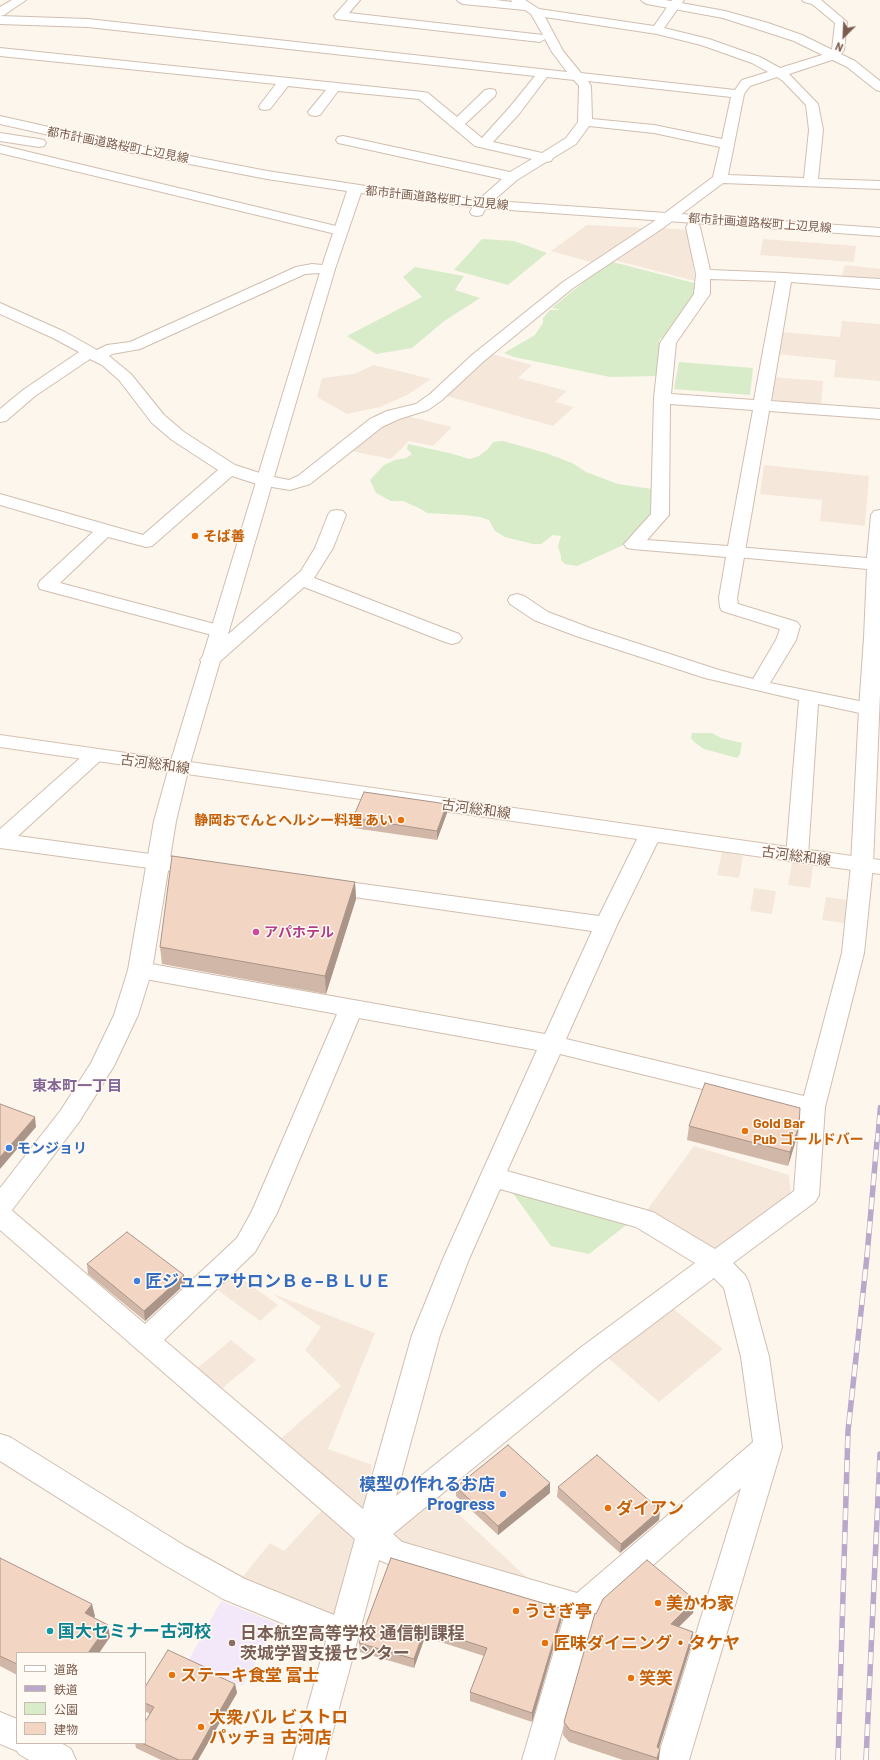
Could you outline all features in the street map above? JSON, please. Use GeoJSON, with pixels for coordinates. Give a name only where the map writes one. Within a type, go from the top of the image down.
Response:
{"type":"FeatureCollection","features":[{"type":"Feature","properties":{"kind":"street"},"geometry":{"type":"LineString","coordinates":[[0,12],[20,0]]}},
{"type":"Feature","properties":{"kind":"street"},"geometry":{"type":"LineString","coordinates":[[354,0],[340,16],[540,38]]}},
{"type":"Feature","properties":{"kind":"street"},"geometry":{"type":"LineString","coordinates":[[463,0],[657,30],[705,42],[756,60],[787,78],[812,104],[816,130],[811,182]]}},
{"type":"Feature","properties":{"kind":"street"},"geometry":{"type":"LineString","coordinates":[[479,208],[512,177],[571,142],[585,122],[585,86],[558,52],[532,10],[517,0]]}},
{"type":"Feature","properties":{"kind":"street"},"geometry":{"type":"LineString","coordinates":[[647,0],[676,3],[725,15],[764,26],[808,42],[834,55],[862,72],[880,87]]}},
{"type":"Feature","properties":{"kind":"street"},"geometry":{"type":"LineString","coordinates":[[720,179],[738,94],[746,83],[834,55],[838,50],[841,22],[815,1],[808,0]]}},
{"type":"Feature","properties":{"kind":"street"},"geometry":{"type":"LineString","coordinates":[[657,30],[676,3]]}},
{"type":"Feature","properties":{"kind":"street"},"geometry":{"type":"LineString","coordinates":[[0,20],[88,23],[738,94]]}},
{"type":"Feature","properties":{"kind":"street"},"geometry":{"type":"LineString","coordinates":[[0,52],[423,96],[480,143],[546,158]]}},
{"type":"Feature","properties":{"kind":"street"},"geometry":{"type":"LineString","coordinates":[[484,144],[514,111],[543,72]]}},
{"type":"Feature","properties":{"kind":"street"},"geometry":{"type":"LineString","coordinates":[[265,106],[285,81]]}},
{"type":"Feature","properties":{"kind":"street"},"geometry":{"type":"LineString","coordinates":[[315,112],[335,87]]}},
{"type":"Feature","properties":{"kind":"street"},"geometry":{"type":"LineString","coordinates":[[457,124],[490,93]]}},
{"type":"Feature","properties":{"kind":"street","name":"都市計画道路桜町上辺見線"},"geometry":{"type":"LineString","coordinates":[[0,120],[102,143],[353,193]]}},
{"type":"Feature","properties":{"kind":"street"},"geometry":{"type":"LineString","coordinates":[[585,122],[654,129],[727,144]]}},
{"type":"Feature","properties":{"kind":"street","name":"都市計画道路桜町上辺見線"},"geometry":{"type":"LineString","coordinates":[[0,137],[101,153],[267,184],[479,208],[663,221],[880,232]]}},
{"type":"Feature","properties":{"kind":"street"},"geometry":{"type":"LineString","coordinates":[[343,140],[512,177]]}},
{"type":"Feature","properties":{"kind":"street"},"geometry":{"type":"LineString","coordinates":[[0,149],[340,231]]}},
{"type":"Feature","properties":{"kind":"street"},"geometry":{"type":"LineString","coordinates":[[0,308],[60,335],[108,362],[125,377],[158,418],[178,436],[229,469],[266,481],[290,485],[304,480],[376,423],[393,415],[422,407],[436,397],[478,358],[568,285],[663,221],[720,179],[880,185]]}},
{"type":"Feature","properties":{"kind":"street"},"geometry":{"type":"LineString","coordinates":[[0,1207],[70,1116],[102,1066],[126,1015],[140,970],[165,821],[179,767],[210,660],[266,481],[328,269],[353,193]]}},
{"type":"Feature","properties":{"kind":"street","name":"都市計画道路桜町上辺見線"},"geometry":{"type":"LineString","coordinates":[[663,221],[693,227],[880,240]]}},
{"type":"Feature","properties":{"kind":"street"},"geometry":{"type":"LineString","coordinates":[[693,227],[703,274],[702,294],[668,343],[662,398],[660,515],[633,544],[878,564]]}},
{"type":"Feature","properties":{"kind":"street"},"geometry":{"type":"LineString","coordinates":[[0,417],[29,393],[94,354],[107,350],[134,346],[301,270],[312,268],[328,269]]}},
{"type":"Feature","properties":{"kind":"street"},"geometry":{"type":"LineString","coordinates":[[703,274],[784,277],[880,284]]}},
{"type":"Feature","properties":{"kind":"street"},"geometry":{"type":"LineString","coordinates":[[758,686],[786,640],[790,626],[730,608],[728,598],[784,277]]}},
{"type":"Feature","properties":{"kind":"street"},"geometry":{"type":"LineString","coordinates":[[662,398],[762,404],[880,414]]}},
{"type":"Feature","properties":{"kind":"street"},"geometry":{"type":"LineString","coordinates":[[0,498],[146,542],[229,469]]}},
{"type":"Feature","properties":{"kind":"street"},"geometry":{"type":"LineString","coordinates":[[210,660],[302,580],[316,563],[324,548],[337,515]]}},
{"type":"Feature","properties":{"kind":"street"},"geometry":{"type":"LineString","coordinates":[[370,1535],[590,1356],[806,1195],[813,1107],[853,953],[871,866],[869,709],[880,515]]}},
{"type":"Feature","properties":{"kind":"street"},"geometry":{"type":"LineString","coordinates":[[106,530],[47,585],[219,631]]}},
{"type":"Feature","properties":{"kind":"street"},"geometry":{"type":"LineString","coordinates":[[302,580],[452,638]]}},
{"type":"Feature","properties":{"kind":"street"},"geometry":{"type":"LineString","coordinates":[[517,600],[541,616],[583,632],[712,674],[758,686],[869,709]]}},
{"type":"Feature","properties":{"kind":"street"},"geometry":{"type":"LineString","coordinates":[[797,856],[809,696]]}},
{"type":"Feature","properties":{"kind":"street","name":"古河総和線"},"geometry":{"type":"LineString","coordinates":[[0,741],[94,756],[871,866]]}},
{"type":"Feature","properties":{"kind":"street"},"geometry":{"type":"LineString","coordinates":[[0,841],[94,756]]}},
{"type":"Feature","properties":{"kind":"street"},"geometry":{"type":"LineString","coordinates":[[309,1760],[426,1335],[456,1259],[492,1177],[606,925],[650,835]]}},
{"type":"Feature","properties":{"kind":"street"},"geometry":{"type":"LineString","coordinates":[[0,841],[221,871]]}},
{"type":"Feature","properties":{"kind":"street"},"geometry":{"type":"LineString","coordinates":[[308,883],[606,925]]}},
{"type":"Feature","properties":{"kind":"street"},"geometry":{"type":"LineString","coordinates":[[140,970],[552,1044],[813,1107]]}},
{"type":"Feature","properties":{"kind":"street"},"geometry":{"type":"LineString","coordinates":[[145,1341],[246,1245],[264,1213],[351,1008]]}},
{"type":"Feature","properties":{"kind":"street"},"geometry":{"type":"LineString","coordinates":[[492,1177],[644,1219],[715,1262],[736,1283],[755,1357],[768,1447],[673,1760]]}},
{"type":"Feature","properties":{"kind":"street"},"geometry":{"type":"LineString","coordinates":[[0,1215],[393,1554],[582,1608]]}},
{"type":"Feature","properties":{"kind":"street"},"geometry":{"type":"LineString","coordinates":[[0,1446],[174,1555],[234,1589],[344,1634]]}},
{"type":"Feature","properties":{"kind":"street"},"geometry":{"type":"LineString","coordinates":[[538,1760],[582,1608],[768,1447]]}},
{"type":"Feature","properties":{"kind":"street"},"geometry":{"type":"LineString","coordinates":[[0,1727],[16,1735]]}},
{"type":"Feature","properties":{"kind":"street"},"geometry":{"type":"LineString","coordinates":[[32,1744],[60,1760]]}},
{"type":"Feature","properties":{"kind":"shaded area"},"geometry":{"type":"Polygon","coordinates":[[[587,225],[646,228],[594,263],[551,251],[587,225]]]}},
{"type":"Feature","properties":{"kind":"shaded area"},"geometry":{"type":"Polygon","coordinates":[[[661,228],[688,230],[695,281],[614,260],[661,228]]]}},
{"type":"Feature","properties":{"kind":"shaded area"},"geometry":{"type":"Polygon","coordinates":[[[763,239],[856,246],[854,262],[760,255],[763,239]]]}},
{"type":"Feature","properties":{"kind":"shaded area"},"geometry":{"type":"Polygon","coordinates":[[[845,265],[880,269],[880,281],[842,277],[845,265]]]}},
{"type":"Feature","properties":{"kind":"shaded area"},"geometry":{"type":"Polygon","coordinates":[[[842,321],[880,324],[880,381],[834,377],[836,360],[777,354],[781,332],[840,337],[842,321]]]}},
{"type":"Feature","properties":{"kind":"shaded area"},"geometry":{"type":"Polygon","coordinates":[[[492,354],[532,365],[518,378],[567,391],[555,402],[574,407],[553,426],[443,395],[492,354]]]}},
{"type":"Feature","properties":{"kind":"shaded area"},"geometry":{"type":"Polygon","coordinates":[[[374,365],[431,379],[407,395],[380,407],[347,414],[317,397],[322,378],[354,374],[374,365]]]}},
{"type":"Feature","properties":{"kind":"shaded area"},"geometry":{"type":"Polygon","coordinates":[[[772,377],[823,381],[821,405],[769,400],[772,377]]]}},
{"type":"Feature","properties":{"kind":"shaded area"},"geometry":{"type":"Polygon","coordinates":[[[402,415],[452,427],[433,446],[409,441],[391,459],[351,451],[378,425],[402,415]]]}},
{"type":"Feature","properties":{"kind":"shaded area"},"geometry":{"type":"Polygon","coordinates":[[[764,465],[869,476],[865,526],[820,521],[822,500],[760,494],[764,465]]]}},
{"type":"Feature","properties":{"kind":"shaded area"},"geometry":{"type":"Polygon","coordinates":[[[722,852],[743,856],[739,878],[717,875],[722,852]]]}},
{"type":"Feature","properties":{"kind":"shaded area"},"geometry":{"type":"Polygon","coordinates":[[[792,863],[813,866],[810,888],[788,885],[792,863]]]}},
{"type":"Feature","properties":{"kind":"shaded area"},"geometry":{"type":"Polygon","coordinates":[[[754,888],[776,891],[772,914],[750,911],[754,888]]]}},
{"type":"Feature","properties":{"kind":"shaded area"},"geometry":{"type":"Polygon","coordinates":[[[826,897],[848,900],[844,923],[822,920],[826,897]]]}},
{"type":"Feature","properties":{"kind":"shaded area"},"geometry":{"type":"Polygon","coordinates":[[[694,1146],[789,1175],[791,1194],[711,1251],[647,1210],[694,1146]]]}},
{"type":"Feature","properties":{"kind":"shaded area"},"geometry":{"type":"Polygon","coordinates":[[[233,1272],[278,1305],[260,1321],[215,1288],[233,1272]]]}},
{"type":"Feature","properties":{"kind":"shaded area"},"geometry":{"type":"Polygon","coordinates":[[[273,1294],[375,1333],[328,1449],[372,1465],[366,1513],[277,1442],[341,1386],[305,1350],[321,1327],[273,1294]]]}},
{"type":"Feature","properties":{"kind":"shaded area"},"geometry":{"type":"Polygon","coordinates":[[[670,1306],[723,1349],[659,1402],[606,1356],[670,1306]]]}},
{"type":"Feature","properties":{"kind":"shaded area"},"geometry":{"type":"Polygon","coordinates":[[[231,1340],[256,1360],[219,1391],[194,1371],[231,1340]]]}},
{"type":"Feature","properties":{"kind":"shaded area"},"geometry":{"type":"Polygon","coordinates":[[[438,1495],[535,1585],[412,1551],[385,1534],[438,1495]]]}},
{"type":"Feature","properties":{"kind":"shaded area"},"geometry":{"type":"Polygon","coordinates":[[[324,1508],[358,1538],[336,1619],[239,1581],[270,1543],[284,1551],[324,1508]]]}},
{"type":"Feature","properties":{"kind":"shaded area","name":"日本航空高等学校 通信制課程 茨城学習支援センター"},"geometry":{"type":"Polygon","coordinates":[[[221,1601],[276,1623],[243,1686],[187,1663],[221,1601]]]}},
{"type":"Feature","properties":{"kind":"green space"},"geometry":{"type":"Polygon","coordinates":[[[482,239],[514,241],[547,253],[508,285],[454,270],[482,239]]]}},
{"type":"Feature","properties":{"kind":"green space"},"geometry":{"type":"Polygon","coordinates":[[[609,261],[698,284],[697,295],[665,339],[661,338],[659,341],[661,350],[659,376],[610,377],[514,357],[504,353],[535,335],[543,323],[543,318],[550,310],[561,310],[552,308],[609,261]]]}},
{"type":"Feature","properties":{"kind":"green space"},"geometry":{"type":"Polygon","coordinates":[[[415,267],[464,276],[455,290],[480,298],[443,322],[412,348],[376,354],[347,336],[422,297],[403,277],[415,267]]]}},
{"type":"Feature","properties":{"kind":"green space"},"geometry":{"type":"Polygon","coordinates":[[[679,362],[753,368],[750,395],[674,389],[679,362]]]}},
{"type":"Feature","properties":{"kind":"green space"},"geometry":{"type":"Polygon","coordinates":[[[503,441],[546,453],[572,463],[586,472],[618,484],[652,489],[655,511],[628,543],[577,566],[565,564],[561,560],[558,546],[561,536],[553,535],[541,544],[533,544],[505,537],[495,531],[489,520],[480,517],[427,513],[403,501],[391,501],[376,493],[370,480],[384,465],[395,460],[406,458],[412,454],[407,449],[408,444],[470,459],[479,456],[488,449],[493,442],[503,441]]]}},
{"type":"Feature","properties":{"kind":"green space"},"geometry":{"type":"Polygon","coordinates":[[[692,733],[712,733],[721,738],[742,743],[740,754],[737,758],[704,749],[691,738],[692,733]]]}},
{"type":"Feature","properties":{"kind":"green space"},"geometry":{"type":"Polygon","coordinates":[[[512,1192],[629,1223],[589,1254],[551,1246],[512,1192]]]}},
{"type":"Feature","properties":{"kind":"building","name":"静岡おでんとヘルシー料理 あい"},"geometry":{"type":"Polygon","coordinates":[[[364,792],[447,804],[437,831],[353,818],[364,792]]]}},
{"type":"Feature","properties":{"kind":"building","name":"アパホテル"},"geometry":{"type":"Polygon","coordinates":[[[172,856],[355,882],[325,976],[160,947],[172,856]]]}},
{"type":"Feature","properties":{"kind":"building","name":"Gold Bar Pub ゴールドバー"},"geometry":{"type":"Polygon","coordinates":[[[705,1083],[800,1108],[799,1126],[790,1152],[689,1126],[705,1083]]]}},
{"type":"Feature","properties":{"kind":"building","name":"モンジョリ"},"geometry":{"type":"Polygon","coordinates":[[[0,1104],[35,1117],[0,1157],[0,1104]]]}},
{"type":"Feature","properties":{"kind":"building","name":"匠ジュニアサロンＢｅ−ＢＬＵＥ"},"geometry":{"type":"Polygon","coordinates":[[[127,1232],[184,1275],[144,1311],[87,1264],[127,1232]]]}},
{"type":"Feature","properties":{"kind":"building","name":"模型の作れるお店 Progress"},"geometry":{"type":"Polygon","coordinates":[[[508,1445],[550,1483],[498,1526],[456,1487],[508,1445]]]}},
{"type":"Feature","properties":{"kind":"building","name":"ダイアン"},"geometry":{"type":"Polygon","coordinates":[[[597,1455],[660,1510],[621,1544],[558,1487],[597,1455]]]}},
{"type":"Feature","properties":{"kind":"building","name":"国大セミナー古河校"},"geometry":{"type":"Polygon","coordinates":[[[0,1558],[92,1604],[85,1613],[108,1625],[89,1652],[16,1652],[16,1664],[0,1656],[0,1558]]]}},
{"type":"Feature","properties":{"kind":"building"},"geometry":{"type":"Polygon","coordinates":[[[391,1558],[563,1609],[532,1713],[470,1692],[487,1648],[425,1628],[414,1659],[359,1643],[391,1558]]]}},
{"type":"Feature","properties":{"kind":"building","name":"笑笑"},"geometry":{"type":"Polygon","coordinates":[[[647,1560],[695,1600],[671,1624],[693,1632],[657,1747],[660,1749],[657,1758],[570,1730],[564,1722],[595,1613],[596,1614],[603,1599],[647,1560]]]}},
{"type":"Feature","properties":{"kind":"building"},"geometry":{"type":"Polygon","coordinates":[[[168,1650],[209,1669],[207,1671],[235,1684],[192,1760],[179,1760],[144,1744],[146,1744],[146,1720],[154,1707],[146,1703],[146,1685],[168,1650]]]}},
{"type":"Feature","properties":{"kind":"railway"},"geometry":{"type":"LineString","coordinates":[[877,1142],[880,1107]]}},
{"type":"Feature","properties":{"kind":"railway"},"geometry":{"type":"LineString","coordinates":[[838,1760],[848,1431],[867,1256],[877,1141]]}},
{"type":"Feature","properties":{"kind":"railway"},"geometry":{"type":"LineString","coordinates":[[866,1760],[880,1454]]}},
{"type":"Feature","properties":{"kind":"place","name":"そば善"},"geometry":{"type":"Point","coordinates":[195,536]}},
{"type":"Feature","properties":{"kind":"place","name":"静岡おでんとヘルシー料理 あい"},"geometry":{"type":"Point","coordinates":[401,820]}},
{"type":"Feature","properties":{"kind":"place","name":"アパホテル"},"geometry":{"type":"Point","coordinates":[256,932]}},
{"type":"Feature","properties":{"kind":"place","name":"Gold Bar Pub ゴールドバー"},"geometry":{"type":"Point","coordinates":[745,1131]}},
{"type":"Feature","properties":{"kind":"place","name":"モンジョリ"},"geometry":{"type":"Point","coordinates":[9,1148]}},
{"type":"Feature","properties":{"kind":"place","name":"匠ジュニアサロンＢｅ−ＢＬＵＥ"},"geometry":{"type":"Point","coordinates":[137,1281]}},
{"type":"Feature","properties":{"kind":"place","name":"模型の作れるお店 Progress"},"geometry":{"type":"Point","coordinates":[503,1494]}},
{"type":"Feature","properties":{"kind":"place","name":"ダイアン"},"geometry":{"type":"Point","coordinates":[608,1508]}},
{"type":"Feature","properties":{"kind":"place","name":"美かわ家"},"geometry":{"type":"Point","coordinates":[658,1603]}},
{"type":"Feature","properties":{"kind":"place","name":"うさぎ亭"},"geometry":{"type":"Point","coordinates":[516,1611]}},
{"type":"Feature","properties":{"kind":"place","name":"国大セミナー古河校"},"geometry":{"type":"Point","coordinates":[50,1631]}},
{"type":"Feature","properties":{"kind":"place","name":"日本航空高等学校 通信制課程 茨城学習支援センター"},"geometry":{"type":"Point","coordinates":[232,1643]}},
{"type":"Feature","properties":{"kind":"place","name":"匠味ダイニング・タケヤ"},"geometry":{"type":"Point","coordinates":[545,1643]}},
{"type":"Feature","properties":{"kind":"place","name":"ステーキ食堂 富士"},"geometry":{"type":"Point","coordinates":[172,1675]}},
{"type":"Feature","properties":{"kind":"place","name":"笑笑"},"geometry":{"type":"Point","coordinates":[631,1678]}},
{"type":"Feature","properties":{"kind":"place","name":"大衆バル ビストロ パッチョ 古河店"},"geometry":{"type":"Point","coordinates":[201,1727]}},
{"type":"Feature","properties":{"kind":"district","name":"東本町一丁目"},"geometry":{"type":"Point","coordinates":[77,1086]}}]}
